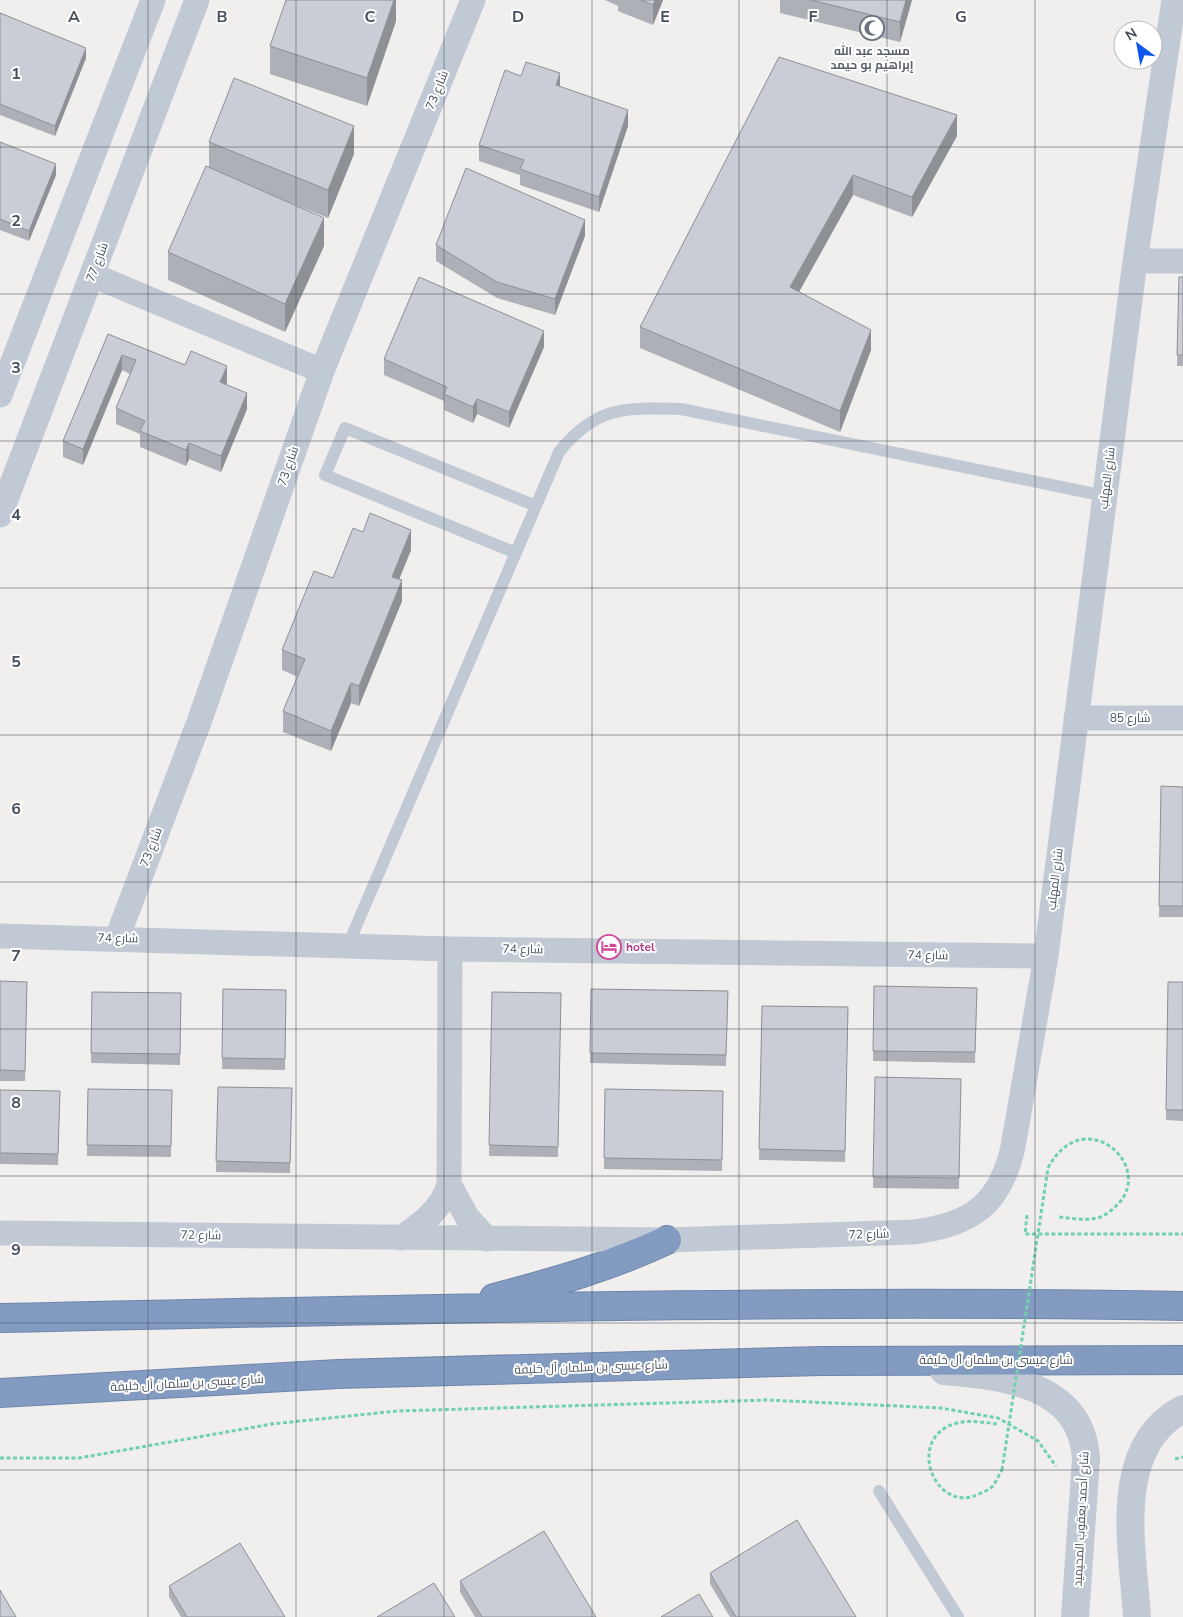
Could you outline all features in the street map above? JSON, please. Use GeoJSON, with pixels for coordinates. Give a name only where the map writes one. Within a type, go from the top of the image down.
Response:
{"type":"FeatureCollection","features":[{"type":"Feature","properties":{"kind":"highway"},"geometry":{"type":"LineString","coordinates":[[454,1309],[586,1274],[630,1258],[668,1240]]}},
{"type":"Feature","properties":{"kind":"highway"},"geometry":{"type":"LineString","coordinates":[[0,1318],[454,1309],[1015,1303],[1183,1306]]}},
{"type":"Feature","properties":{"kind":"highway","name":"شارع عيسى بن سلمان آل خليفة"},"geometry":{"type":"LineString","coordinates":[[0,1393],[338,1374],[822,1361],[1183,1360]]}},
{"type":"Feature","properties":{"kind":"street"},"geometry":{"type":"LineString","coordinates":[[0,394],[154,0]]}},
{"type":"Feature","properties":{"kind":"street","name":"شارع 73"},"geometry":{"type":"LineString","coordinates":[[117,938],[199,722],[322,371],[473,0]]}},
{"type":"Feature","properties":{"kind":"street","name":"شارع المهلب"},"geometry":{"type":"LineString","coordinates":[[1046,956],[1135,261],[1174,0]]}},
{"type":"Feature","properties":{"kind":"street","name":"شارع 77"},"geometry":{"type":"LineString","coordinates":[[0,516],[92,275],[188,3]]}},
{"type":"Feature","properties":{"kind":"street"},"geometry":{"type":"LineString","coordinates":[[1135,261],[1183,262]]}},
{"type":"Feature","properties":{"kind":"street"},"geometry":{"type":"LineString","coordinates":[[92,275],[322,371]]}},
{"type":"Feature","properties":{"kind":"street","name":"شارع 85"},"geometry":{"type":"LineString","coordinates":[[1076,718],[1183,718]]}},
{"type":"Feature","properties":{"kind":"street","name":"شارع 74"},"geometry":{"type":"LineString","coordinates":[[0,936],[450,948],[1046,956]]}},
{"type":"Feature","properties":{"kind":"street"},"geometry":{"type":"LineString","coordinates":[[401,1238],[434,1212],[444,1198],[449,1184],[450,948]]}},
{"type":"Feature","properties":{"kind":"street","name":"شارع 72"},"geometry":{"type":"LineString","coordinates":[[0,1233],[668,1240],[914,1232],[938,1229],[956,1222],[984,1204],[1002,1183],[1008,1169],[1046,956]]}},
{"type":"Feature","properties":{"kind":"street"},"geometry":{"type":"LineString","coordinates":[[449,1184],[467,1217],[487,1239]]}},
{"type":"Feature","properties":{"kind":"street","name":"شارع أحمد يعقوب المحيميد"},"geometry":{"type":"LineString","coordinates":[[822,1361],[992,1375],[1038,1390],[1057,1401],[1066,1410],[1081,1433],[1085,1448],[1075,1617]]}},
{"type":"Feature","properties":{"kind":"street"},"geometry":{"type":"LineString","coordinates":[[1137,1617],[1131,1516],[1137,1466],[1154,1431],[1162,1422],[1183,1409]]}},
{"type":"Feature","properties":{"kind":"lane"},"geometry":{"type":"LineString","coordinates":[[348,945],[559,452],[575,432],[599,416],[621,410],[642,408],[681,409],[1105,496]]}},
{"type":"Feature","properties":{"kind":"lane"},"geometry":{"type":"LineString","coordinates":[[516,553],[325,475],[345,428],[536,506]]}},
{"type":"Feature","properties":{"kind":"lane"},"geometry":{"type":"LineString","coordinates":[[879,1490],[958,1617]]}},
{"type":"Feature","properties":{"kind":"path"},"geometry":{"type":"LineString","coordinates":[[997,1424],[970,1422],[950,1425],[937,1434],[929,1449],[928,1468],[936,1483],[953,1496],[973,1497],[991,1488],[1002,1470],[1048,1168],[1056,1153],[1070,1143],[1085,1138],[1102,1141],[1116,1150],[1126,1166],[1128,1182],[1123,1198],[1111,1211],[1097,1218],[1059,1217]]}},
{"type":"Feature","properties":{"kind":"path"},"geometry":{"type":"LineString","coordinates":[[1027,1215],[1025,1234],[1183,1234]]}},
{"type":"Feature","properties":{"kind":"path"},"geometry":{"type":"LineString","coordinates":[[0,1458],[79,1458],[272,1424],[397,1411],[767,1400],[941,1408],[998,1418],[1038,1441],[1055,1466],[1084,1481]]}},
{"type":"Feature","properties":{"kind":"building"},"geometry":{"type":"Polygon","coordinates":[[[286,0],[394,0],[367,78],[270,46],[286,0]]]}},
{"type":"Feature","properties":{"kind":"building"},"geometry":{"type":"Polygon","coordinates":[[[641,0],[655,0],[653,5],[641,0]]]}},
{"type":"Feature","properties":{"kind":"building"},"geometry":{"type":"Polygon","coordinates":[[[811,0],[906,0],[900,22],[811,0]]]}},
{"type":"Feature","properties":{"kind":"building"},"geometry":{"type":"Polygon","coordinates":[[[0,13],[86,48],[55,126],[0,104],[0,13]]]}},
{"type":"Feature","properties":{"kind":"building"},"geometry":{"type":"Polygon","coordinates":[[[779,57],[957,115],[912,197],[853,175],[790,287],[871,330],[840,411],[640,327],[779,57]]]}},
{"type":"Feature","properties":{"kind":"building"},"geometry":{"type":"Polygon","coordinates":[[[526,62],[560,73],[556,85],[628,110],[599,197],[520,169],[524,160],[479,145],[505,70],[521,76],[526,62]]]}},
{"type":"Feature","properties":{"kind":"building"},"geometry":{"type":"Polygon","coordinates":[[[234,78],[354,126],[328,190],[209,142],[234,78]]]}},
{"type":"Feature","properties":{"kind":"building"},"geometry":{"type":"Polygon","coordinates":[[[0,142],[56,164],[29,231],[0,219],[0,142]]]}},
{"type":"Feature","properties":{"kind":"building"},"geometry":{"type":"Polygon","coordinates":[[[206,166],[324,218],[285,304],[168,252],[206,166]]]}},
{"type":"Feature","properties":{"kind":"building"},"geometry":{"type":"Polygon","coordinates":[[[466,168],[585,220],[555,299],[497,282],[436,245],[466,168]]]}},
{"type":"Feature","properties":{"kind":"building"},"geometry":{"type":"Polygon","coordinates":[[[419,277],[544,331],[509,412],[477,399],[473,407],[444,394],[447,387],[384,359],[419,277]]]}},
{"type":"Feature","properties":{"kind":"building"},"geometry":{"type":"Polygon","coordinates":[[[1179,277],[1183,277],[1183,355],[1177,355],[1179,277]]]}},
{"type":"Feature","properties":{"kind":"building"},"geometry":{"type":"Polygon","coordinates":[[[108,334],[185,365],[191,351],[227,366],[220,382],[247,393],[221,456],[189,443],[186,450],[140,431],[145,421],[116,408],[136,360],[122,355],[83,449],[63,441],[108,334]]]}},
{"type":"Feature","properties":{"kind":"building"},"geometry":{"type":"Polygon","coordinates":[[[370,513],[411,530],[392,577],[402,580],[359,686],[351,683],[331,731],[283,711],[305,659],[282,650],[314,571],[333,578],[353,528],[363,532],[370,513]]]}},
{"type":"Feature","properties":{"kind":"building"},"geometry":{"type":"Polygon","coordinates":[[[1161,786],[1183,787],[1183,906],[1159,906],[1161,786]]]}},
{"type":"Feature","properties":{"kind":"building"},"geometry":{"type":"Polygon","coordinates":[[[0,981],[27,982],[25,1071],[0,1070],[0,981]]]}},
{"type":"Feature","properties":{"kind":"building"},"geometry":{"type":"Polygon","coordinates":[[[1168,982],[1183,982],[1183,1110],[1166,1110],[1168,982]]]}},
{"type":"Feature","properties":{"kind":"building"},"geometry":{"type":"Polygon","coordinates":[[[874,986],[977,988],[975,1052],[873,1051],[874,986]]]}},
{"type":"Feature","properties":{"kind":"building"},"geometry":{"type":"Polygon","coordinates":[[[223,989],[286,990],[285,1059],[222,1058],[223,989]]]}},
{"type":"Feature","properties":{"kind":"building"},"geometry":{"type":"Polygon","coordinates":[[[591,989],[728,991],[726,1055],[590,1053],[591,989]]]}},
{"type":"Feature","properties":{"kind":"building"},"geometry":{"type":"Polygon","coordinates":[[[92,992],[181,993],[180,1054],[91,1053],[92,992]]]}},
{"type":"Feature","properties":{"kind":"building"},"geometry":{"type":"Polygon","coordinates":[[[492,992],[561,993],[558,1147],[489,1145],[492,992]]]}},
{"type":"Feature","properties":{"kind":"building"},"geometry":{"type":"Polygon","coordinates":[[[762,1006],[848,1007],[845,1151],[759,1149],[762,1006]]]}},
{"type":"Feature","properties":{"kind":"building"},"geometry":{"type":"Polygon","coordinates":[[[875,1077],[961,1079],[959,1178],[873,1177],[875,1077]]]}},
{"type":"Feature","properties":{"kind":"building"},"geometry":{"type":"Polygon","coordinates":[[[218,1087],[292,1088],[290,1163],[216,1161],[218,1087]]]}},
{"type":"Feature","properties":{"kind":"building"},"geometry":{"type":"Polygon","coordinates":[[[88,1089],[172,1090],[171,1146],[87,1145],[88,1089]]]}},
{"type":"Feature","properties":{"kind":"building"},"geometry":{"type":"Polygon","coordinates":[[[605,1089],[723,1091],[722,1160],[604,1158],[605,1089]]]}},
{"type":"Feature","properties":{"kind":"building"},"geometry":{"type":"Polygon","coordinates":[[[0,1090],[60,1091],[58,1154],[0,1153],[0,1090]]]}},
{"type":"Feature","properties":{"kind":"building"},"geometry":{"type":"Polygon","coordinates":[[[797,1520],[856,1617],[736,1617],[710,1573],[797,1520]]]}},
{"type":"Feature","properties":{"kind":"building"},"geometry":{"type":"Polygon","coordinates":[[[544,1531],[596,1617],[482,1617],[460,1581],[544,1531]]]}},
{"type":"Feature","properties":{"kind":"building"},"geometry":{"type":"Polygon","coordinates":[[[240,1543],[285,1617],[187,1617],[169,1586],[240,1543]]]}},
{"type":"Feature","properties":{"kind":"building"},"geometry":{"type":"Polygon","coordinates":[[[434,1583],[455,1617],[377,1617],[434,1583]]]}},
{"type":"Feature","properties":{"kind":"building"},"geometry":{"type":"Polygon","coordinates":[[[0,1590],[16,1617],[0,1617],[0,1590]]]}},
{"type":"Feature","properties":{"kind":"building"},"geometry":{"type":"Polygon","coordinates":[[[699,1594],[713,1617],[661,1617],[699,1594]]]}},
{"type":"Feature","properties":{"kind":"place","name":"مسجد عبد الله إبراهيم بو حيمد"},"geometry":{"type":"Point","coordinates":[872,28]}},
{"type":"Feature","properties":{"kind":"place","name":"hotel"},"geometry":{"type":"Point","coordinates":[609,947]}}]}
